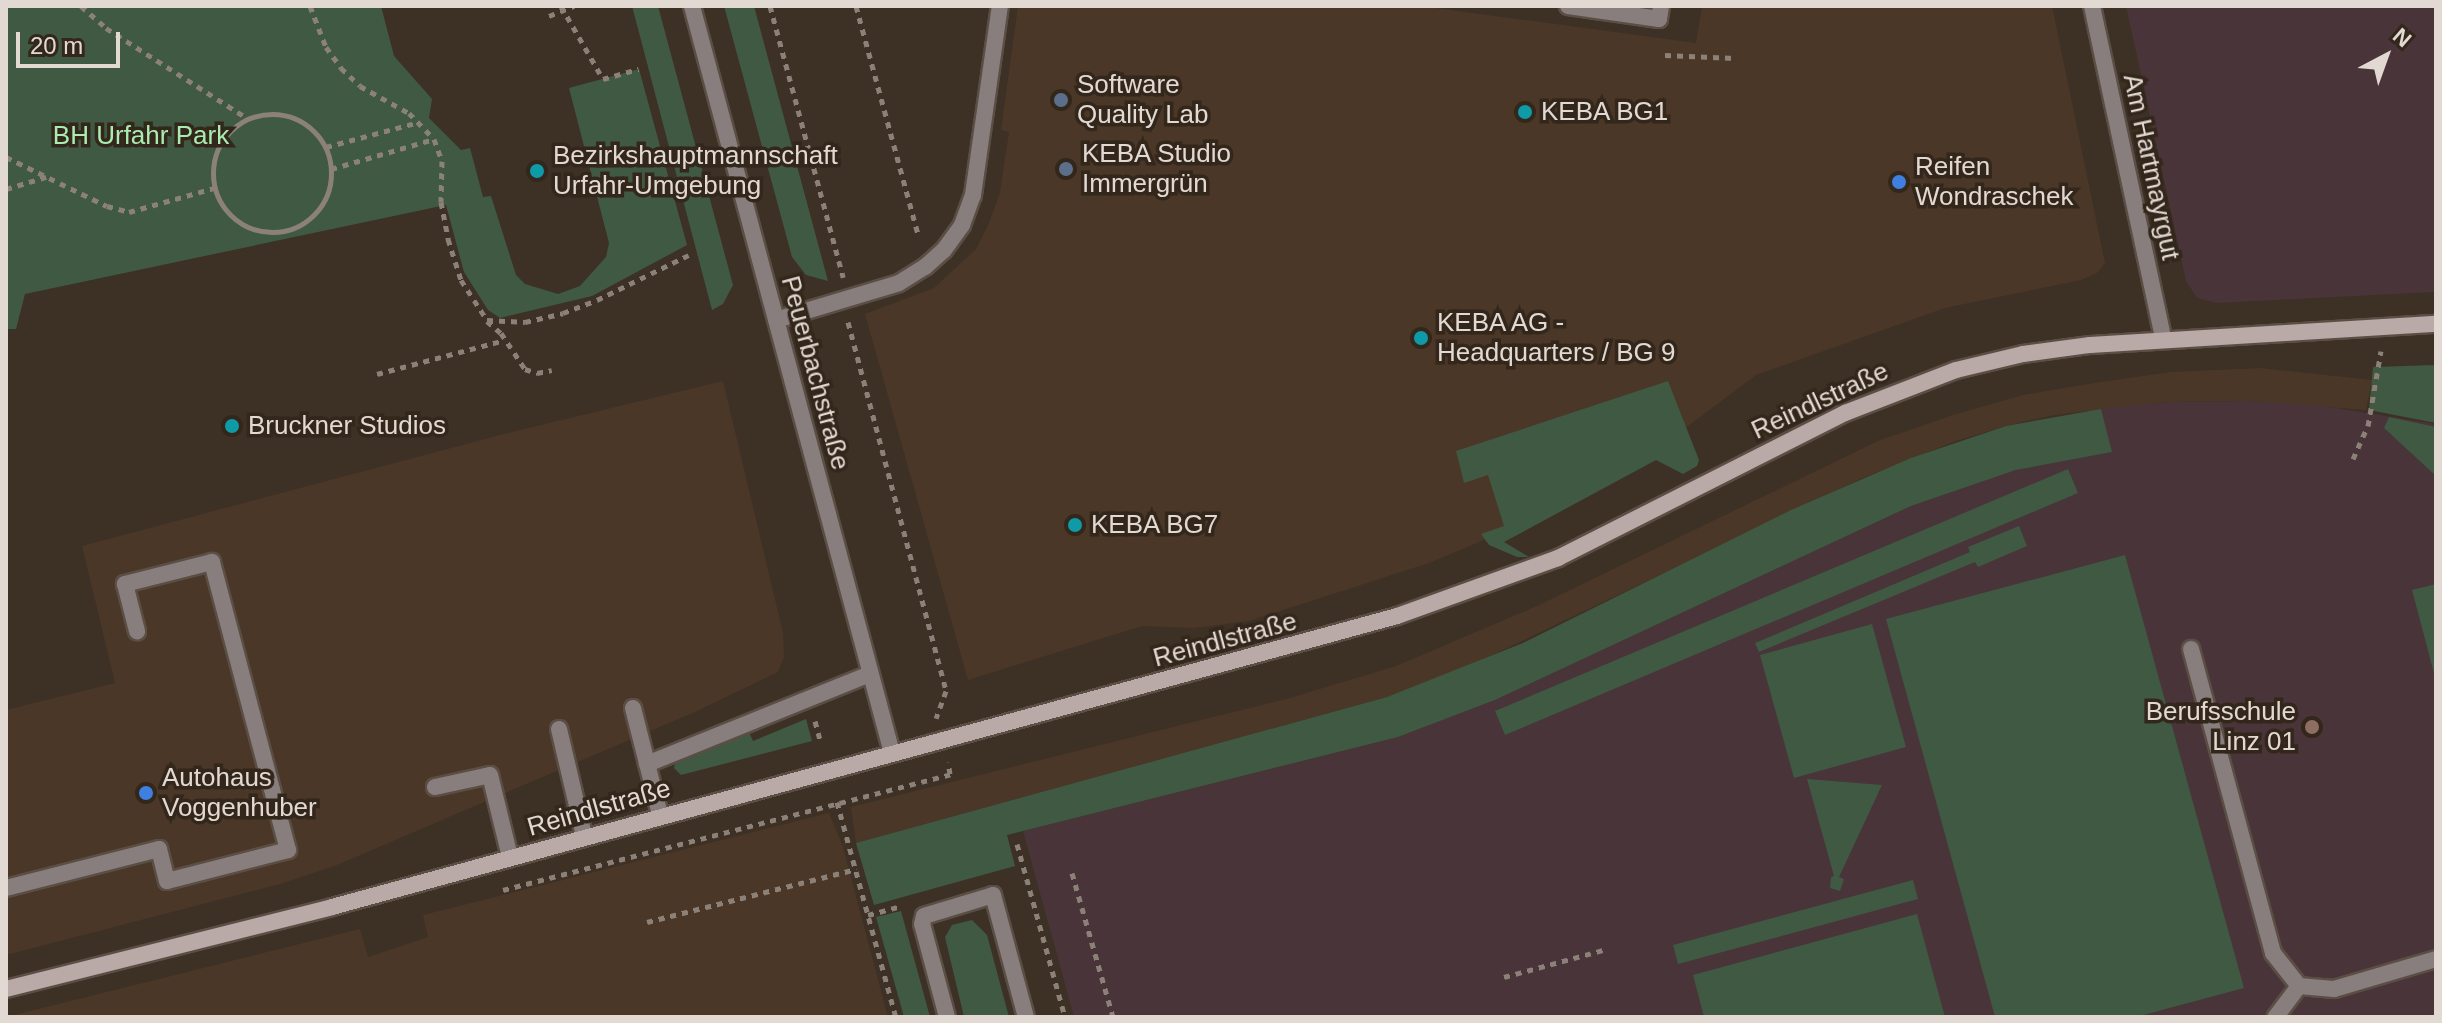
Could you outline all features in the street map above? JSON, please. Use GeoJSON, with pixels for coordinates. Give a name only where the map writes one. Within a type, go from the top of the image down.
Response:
{"type":"FeatureCollection","features":[{"type":"Feature","properties":{"kind":"street","name":"Peuerbachstraße"},"geometry":{"type":"LineString","coordinates":[[692,6],[892,753]]}},
{"type":"Feature","properties":{"kind":"street"},"geometry":{"type":"LineString","coordinates":[[776,320],[899,283],[925,267],[944,250],[962,225],[973,195],[1000,6]]}},
{"type":"Feature","properties":{"kind":"street"},"geometry":{"type":"LineString","coordinates":[[1568,6],[1659,19],[1661,6]]}},
{"type":"Feature","properties":{"kind":"street","name":"Am Hartmayrgut"},"geometry":{"type":"LineString","coordinates":[[2092,6],[2163,338]]}},
{"type":"Feature","properties":{"kind":"street","name":"Reindlstraße"},"geometry":{"type":"LineString","coordinates":[[6,989],[332,907],[660,815],[1323,638],[1470,592],[1558,558],[1845,413],[1956,370],[2023,354],[2163,338],[2436,324]]}},
{"type":"Feature","properties":{"kind":"street"},"geometry":{"type":"LineString","coordinates":[[6,888],[159,849],[167,881],[288,850],[212,562],[125,584],[137,631]]}},
{"type":"Feature","properties":{"kind":"street"},"geometry":{"type":"LineString","coordinates":[[2191,649],[2273,953],[2299,986],[2334,989],[2436,959]]}},
{"type":"Feature","properties":{"kind":"street"},"geometry":{"type":"LineString","coordinates":[[647,764],[870,674]]}},
{"type":"Feature","properties":{"kind":"street"},"geometry":{"type":"LineString","coordinates":[[633,708],[660,815]]}},
{"type":"Feature","properties":{"kind":"street"},"geometry":{"type":"LineString","coordinates":[[559,729],[584,836]]}},
{"type":"Feature","properties":{"kind":"street"},"geometry":{"type":"LineString","coordinates":[[435,787],[490,775],[510,857]]}},
{"type":"Feature","properties":{"kind":"street"},"geometry":{"type":"LineString","coordinates":[[947,1017],[922,920],[929,912],[993,895],[1026,1017]]}},
{"type":"Feature","properties":{"kind":"street"},"geometry":{"type":"LineString","coordinates":[[2276,1017],[2299,986]]}},
{"type":"Feature","properties":{"kind":"path"},"geometry":{"type":"LineString","coordinates":[[81,6],[106,28],[248,118]]}},
{"type":"Feature","properties":{"kind":"path"},"geometry":{"type":"LineString","coordinates":[[310,6],[326,47],[341,68],[360,86],[420,122],[434,139],[442,161],[441,202],[448,239],[461,280],[525,369],[537,373],[552,370]]}},
{"type":"Feature","properties":{"kind":"path"},"geometry":{"type":"LineString","coordinates":[[549,16],[560,7],[574,6]]}},
{"type":"Feature","properties":{"kind":"path"},"geometry":{"type":"LineString","coordinates":[[499,891],[950,774],[936,716],[946,691],[848,321],[848,298],[770,6]]}},
{"type":"Feature","properties":{"kind":"path"},"geometry":{"type":"LineString","coordinates":[[856,6],[918,234]]}},
{"type":"Feature","properties":{"kind":"path"},"geometry":{"type":"LineString","coordinates":[[560,7],[603,79],[639,69]]}},
{"type":"Feature","properties":{"kind":"path"},"geometry":{"type":"LineString","coordinates":[[1665,55],[1735,58]]}},
{"type":"Feature","properties":{"kind":"path"},"geometry":{"type":"LineString","coordinates":[[275,113],[296,118],[314,131],[326,147],[331,169],[329,191],[321,208],[308,221],[285,231],[249,228],[230,216],[214,188],[213,167],[219,146],[229,131],[248,118],[275,113]]}},
{"type":"Feature","properties":{"kind":"path"},"geometry":{"type":"LineString","coordinates":[[326,147],[420,122]]}},
{"type":"Feature","properties":{"kind":"path"},"geometry":{"type":"LineString","coordinates":[[331,169],[434,139]]}},
{"type":"Feature","properties":{"kind":"path"},"geometry":{"type":"LineString","coordinates":[[6,157],[107,206],[129,212],[214,188]]}},
{"type":"Feature","properties":{"kind":"path"},"geometry":{"type":"LineString","coordinates":[[6,189],[46,177]]}},
{"type":"Feature","properties":{"kind":"path"},"geometry":{"type":"LineString","coordinates":[[487,320],[525,322],[563,313],[597,300],[689,255]]}},
{"type":"Feature","properties":{"kind":"path"},"geometry":{"type":"LineString","coordinates":[[377,374],[505,340]]}},
{"type":"Feature","properties":{"kind":"path"},"geometry":{"type":"LineString","coordinates":[[2353,459],[2368,426],[2382,361]]}},
{"type":"Feature","properties":{"kind":"path"},"geometry":{"type":"LineString","coordinates":[[814,717],[820,740]]}},
{"type":"Feature","properties":{"kind":"path"},"geometry":{"type":"LineString","coordinates":[[835,795],[896,1017]]}},
{"type":"Feature","properties":{"kind":"path"},"geometry":{"type":"LineString","coordinates":[[1017,844],[1065,1017]]}},
{"type":"Feature","properties":{"kind":"path"},"geometry":{"type":"LineString","coordinates":[[647,922],[856,869]]}},
{"type":"Feature","properties":{"kind":"path"},"geometry":{"type":"LineString","coordinates":[[1072,873],[1113,1017]]}},
{"type":"Feature","properties":{"kind":"path"},"geometry":{"type":"LineString","coordinates":[[1504,977],[1607,949]]}},
{"type":"Feature","properties":{"kind":"shaded area"},"geometry":{"type":"Polygon","coordinates":[[[1018,6],[1421,6],[1696,43],[1702,6],[2052,6],[2105,263],[2097,273],[2081,280],[1945,308],[1756,375],[1684,429],[1484,540],[1429,563],[1249,621],[1193,628],[1142,626],[968,680],[865,314],[934,288],[976,249],[989,223],[1000,192],[1009,132],[1001,130],[1018,6]]]}},
{"type":"Feature","properties":{"kind":"shaded area"},"geometry":{"type":"Polygon","coordinates":[[[2126,6],[2436,6],[2436,292],[2217,303],[2197,298],[2186,281],[2126,6]]]}},
{"type":"Feature","properties":{"kind":"shaded area"},"geometry":{"type":"Polygon","coordinates":[[[2261,368],[2372,380],[2366,410],[2249,401],[2170,402],[2054,415],[2006,426],[1956,441],[1858,480],[1459,671],[1387,697],[856,843],[851,807],[1290,698],[1396,666],[1537,606],[1878,441],[1953,415],[2023,395],[2094,383],[2171,372],[2261,368]]]}},
{"type":"Feature","properties":{"kind":"shaded area"},"geometry":{"type":"Polygon","coordinates":[[[723,381],[783,633],[784,657],[778,672],[697,711],[337,865],[280,884],[6,955],[6,710],[115,683],[82,546],[504,434],[723,381]]]}},
{"type":"Feature","properties":{"kind":"shaded area"},"geometry":{"type":"Polygon","coordinates":[[[2249,401],[2324,406],[2436,424],[2436,1015],[1074,1017],[1023,831],[1398,737],[1495,700],[1911,506],[2016,470],[2111,452],[2101,409],[2170,402],[2249,401]]]}},
{"type":"Feature","properties":{"kind":"shaded area"},"geometry":{"type":"Polygon","coordinates":[[[829,813],[843,847],[888,1017],[6,1017],[360,929],[368,957],[428,937],[423,915],[829,813]]]}},
{"type":"Feature","properties":{"kind":"green space","name":"BH Urfahr Park"},"geometry":{"type":"Polygon","coordinates":[[[6,6],[381,6],[394,56],[432,99],[429,118],[461,150],[470,148],[483,197],[491,196],[516,275],[525,284],[558,294],[580,286],[606,257],[609,243],[569,88],[639,69],[687,245],[592,296],[500,318],[488,310],[464,272],[446,205],[25,294],[16,329],[6,329],[6,6]]]}},
{"type":"Feature","properties":{"kind":"green space"},"geometry":{"type":"Polygon","coordinates":[[[632,6],[658,6],[733,285],[723,304],[712,310],[632,6]]]}},
{"type":"Feature","properties":{"kind":"green space"},"geometry":{"type":"Polygon","coordinates":[[[724,6],[754,6],[828,281],[806,275],[792,257],[724,6]]]}},
{"type":"Feature","properties":{"kind":"green space"},"geometry":{"type":"Polygon","coordinates":[[[2436,365],[2436,423],[2369,410],[2373,367],[2436,365]]]}},
{"type":"Feature","properties":{"kind":"green space"},"geometry":{"type":"Polygon","coordinates":[[[1668,381],[1699,460],[1697,466],[1683,474],[1656,460],[1504,542],[1529,557],[1517,557],[1489,545],[1481,534],[1504,526],[1488,475],[1464,483],[1456,451],[1668,381]]]}},
{"type":"Feature","properties":{"kind":"green space"},"geometry":{"type":"Polygon","coordinates":[[[2101,409],[2112,452],[2016,470],[1911,506],[1495,700],[1398,737],[1007,835],[1015,866],[874,905],[856,843],[1387,697],[1523,643],[1791,510],[1911,458],[2006,426],[2101,409]]]}},
{"type":"Feature","properties":{"kind":"green space"},"geometry":{"type":"Polygon","coordinates":[[[2389,417],[2436,427],[2436,476],[2384,428],[2389,417]]]}},
{"type":"Feature","properties":{"kind":"green space"},"geometry":{"type":"Polygon","coordinates":[[[2068,469],[2078,493],[1505,735],[1495,711],[2068,469]]]}},
{"type":"Feature","properties":{"kind":"green space"},"geometry":{"type":"Polygon","coordinates":[[[2019,526],[2027,546],[1978,567],[1975,562],[1759,652],[1755,643],[1970,552],[1968,547],[2019,526]]]}},
{"type":"Feature","properties":{"kind":"green space"},"geometry":{"type":"Polygon","coordinates":[[[2125,555],[2244,988],[2136,1017],[1995,1017],[1886,619],[2125,555]]]}},
{"type":"Feature","properties":{"kind":"green space"},"geometry":{"type":"Polygon","coordinates":[[[2436,584],[2436,681],[2412,590],[2436,584]]]}},
{"type":"Feature","properties":{"kind":"green space"},"geometry":{"type":"Polygon","coordinates":[[[1872,624],[1906,747],[1794,778],[1760,655],[1872,624]]]}},
{"type":"Feature","properties":{"kind":"green space"},"geometry":{"type":"Polygon","coordinates":[[[806,719],[812,741],[681,775],[674,768],[675,764],[749,732],[753,741],[806,719]]]}},
{"type":"Feature","properties":{"kind":"green space"},"geometry":{"type":"Polygon","coordinates":[[[1807,779],[1882,785],[1839,877],[1844,879],[1840,891],[1830,888],[1831,877],[1834,876],[1807,779]]]}},
{"type":"Feature","properties":{"kind":"green space"},"geometry":{"type":"Polygon","coordinates":[[[1913,880],[1918,899],[1678,964],[1673,945],[1913,880]]]}},
{"type":"Feature","properties":{"kind":"green space"},"geometry":{"type":"Polygon","coordinates":[[[901,911],[930,1017],[904,1017],[876,917],[901,911]]]}},
{"type":"Feature","properties":{"kind":"green space"},"geometry":{"type":"Polygon","coordinates":[[[1917,914],[1945,1017],[1704,1017],[1693,975],[1917,914]]]}},
{"type":"Feature","properties":{"kind":"green space"},"geometry":{"type":"Polygon","coordinates":[[[972,920],[987,935],[1009,1017],[964,1017],[945,937],[952,925],[972,920]]]}},
{"type":"Feature","properties":{"kind":"place","name":"Software Quality Lab"},"geometry":{"type":"Point","coordinates":[1061,100]}},
{"type":"Feature","properties":{"kind":"place","name":"KEBA BG1"},"geometry":{"type":"Point","coordinates":[1525,112]}},
{"type":"Feature","properties":{"kind":"place","name":"KEBA Studio Immergrün"},"geometry":{"type":"Point","coordinates":[1066,169]}},
{"type":"Feature","properties":{"kind":"place","name":"Bezirkshauptmannschaft Urfahr-Umgebung"},"geometry":{"type":"Point","coordinates":[537,171]}},
{"type":"Feature","properties":{"kind":"place","name":"Reifen Wondraschek"},"geometry":{"type":"Point","coordinates":[1899,182]}},
{"type":"Feature","properties":{"kind":"place","name":"KEBA AG - Headquarters / BG 9"},"geometry":{"type":"Point","coordinates":[1421,338]}},
{"type":"Feature","properties":{"kind":"place","name":"Bruckner Studios"},"geometry":{"type":"Point","coordinates":[232,426]}},
{"type":"Feature","properties":{"kind":"place","name":"KEBA BG7"},"geometry":{"type":"Point","coordinates":[1075,525]}},
{"type":"Feature","properties":{"kind":"place","name":"Berufsschule Linz 01"},"geometry":{"type":"Point","coordinates":[2312,727]}},
{"type":"Feature","properties":{"kind":"place","name":"Autohaus Voggenhuber"},"geometry":{"type":"Point","coordinates":[146,793]}}]}
